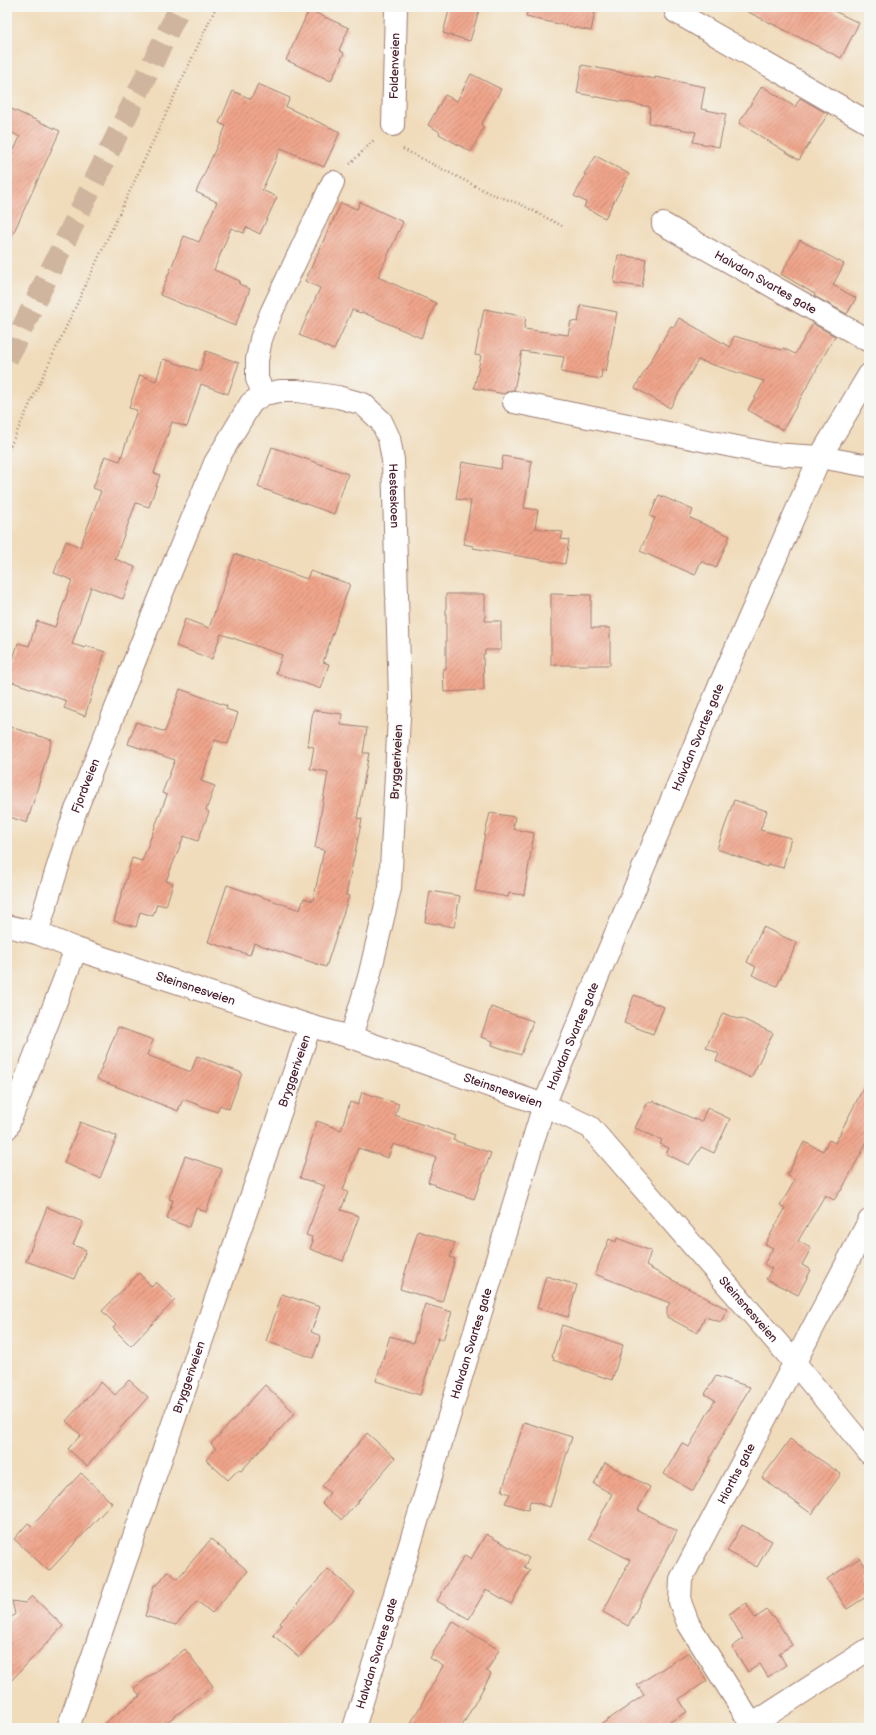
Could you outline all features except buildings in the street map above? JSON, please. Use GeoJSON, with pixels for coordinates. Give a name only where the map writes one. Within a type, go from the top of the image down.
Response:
{"type":"FeatureCollection","features":[{"type":"Feature","properties":{"kind":"street","name":"Foldenveien"},"geometry":{"type":"LineString","coordinates":[[393,125],[396,7]]}},
{"type":"Feature","properties":{"kind":"street"},"geometry":{"type":"LineString","coordinates":[[676,12],[869,123]]}},
{"type":"Feature","properties":{"kind":"street"},"geometry":{"type":"LineString","coordinates":[[264,394],[257,379],[257,360],[261,339],[271,313],[333,182]]}},
{"type":"Feature","properties":{"kind":"street","name":"Halvdan Svartes gate"},"geometry":{"type":"LineString","coordinates":[[663,224],[869,341]]}},
{"type":"Feature","properties":{"kind":"street","name":"Halvdan Svartes gate"},"geometry":{"type":"LineString","coordinates":[[354,1728],[544,1105],[718,687],[820,457],[869,375]]}},
{"type":"Feature","properties":{"kind":"street","name":"Hesteskoen"},"geometry":{"type":"LineString","coordinates":[[264,394],[280,391],[297,391],[338,397],[363,404],[381,421],[389,438],[393,460],[400,698]]}},
{"type":"Feature","properties":{"kind":"street","name":"Fjordveien"},"geometry":{"type":"LineString","coordinates":[[37,932],[74,815],[142,642],[215,463],[251,403],[264,394]]}},
{"type":"Feature","properties":{"kind":"street"},"geometry":{"type":"LineString","coordinates":[[514,402],[771,454],[820,457],[869,466]]}},
{"type":"Feature","properties":{"kind":"street","name":"Bryggeriveien"},"geometry":{"type":"LineString","coordinates":[[350,1037],[369,977],[390,888],[400,698]]}},
{"type":"Feature","properties":{"kind":"street","name":"Steinsnesveien"},"geometry":{"type":"LineString","coordinates":[[7,926],[37,932],[76,949],[310,1026],[350,1037],[544,1105],[590,1127],[795,1363],[869,1453]]}},
{"type":"Feature","properties":{"kind":"street"},"geometry":{"type":"LineString","coordinates":[[7,1128],[76,949]]}},
{"type":"Feature","properties":{"kind":"street","name":"Bryggeriveien"},"geometry":{"type":"LineString","coordinates":[[68,1728],[310,1026]]}},
{"type":"Feature","properties":{"kind":"street","name":"Hiorths gate"},"geometry":{"type":"LineString","coordinates":[[750,1726],[688,1623],[680,1602],[680,1579],[869,1221]]}},
{"type":"Feature","properties":{"kind":"street"},"geometry":{"type":"LineString","coordinates":[[750,1726],[869,1648]]}},
{"type":"Feature","properties":{"kind":"path"},"geometry":{"type":"LineString","coordinates":[[7,453],[216,7]]}},
{"type":"Feature","properties":{"kind":"path"},"geometry":{"type":"LineString","coordinates":[[333,182],[378,136],[393,125]]}},
{"type":"Feature","properties":{"kind":"path"},"geometry":{"type":"LineString","coordinates":[[399,146],[489,193],[520,204],[564,227]]}},
{"type":"Feature","properties":{"kind":"tunnel"},"geometry":{"type":"LineString","coordinates":[[7,359],[180,7]]}}]}
